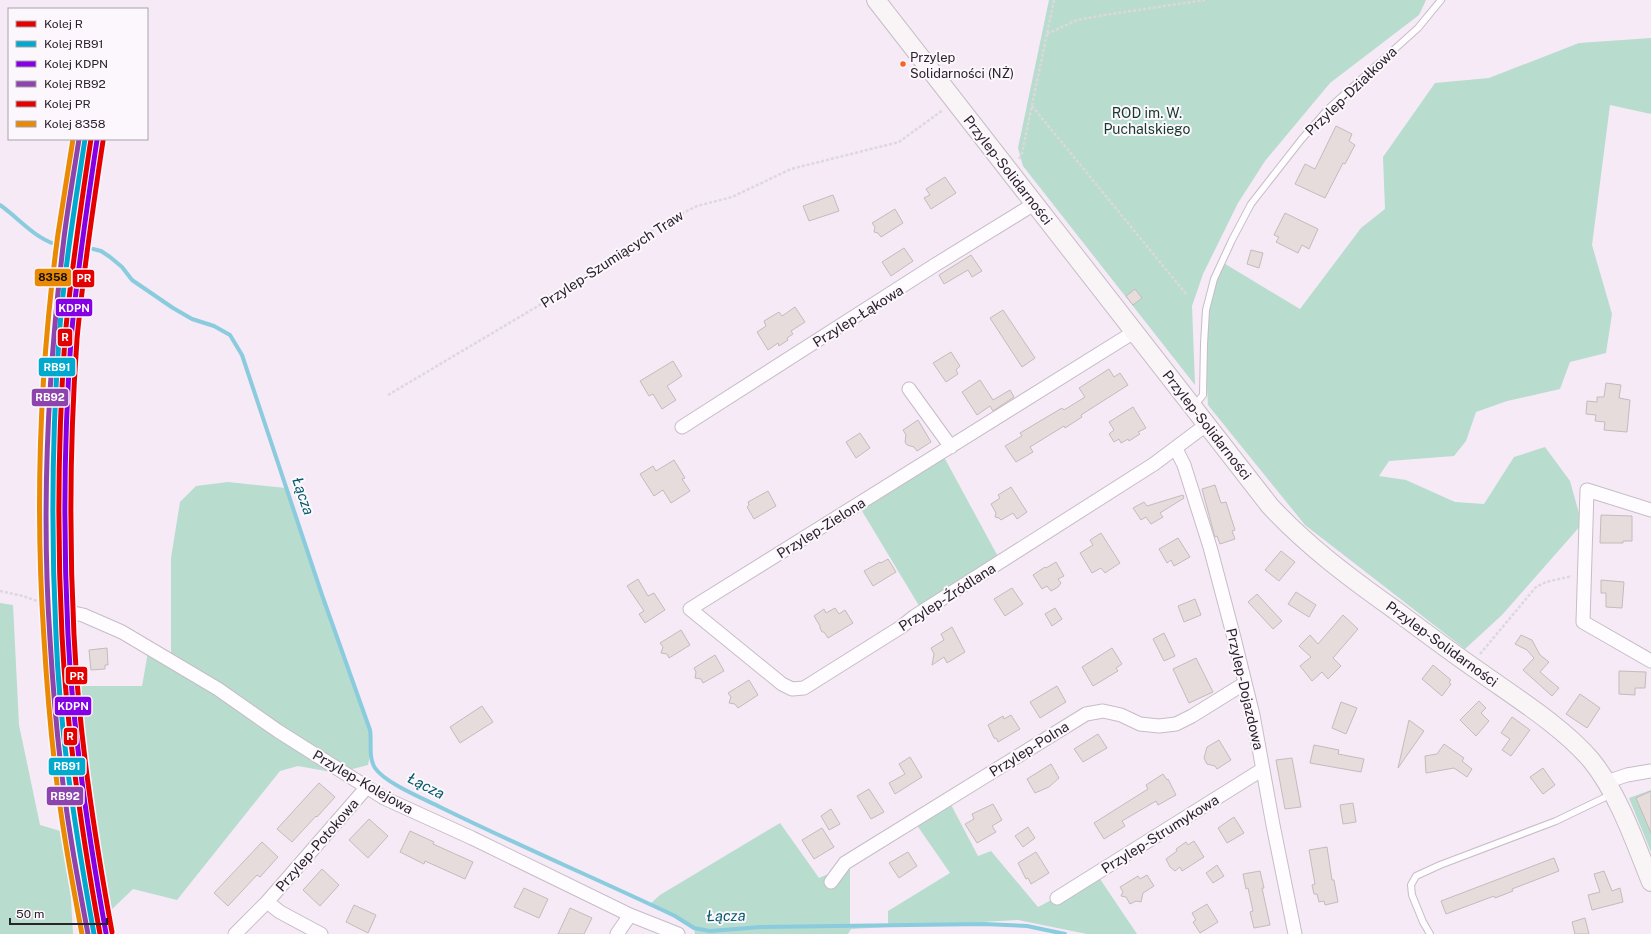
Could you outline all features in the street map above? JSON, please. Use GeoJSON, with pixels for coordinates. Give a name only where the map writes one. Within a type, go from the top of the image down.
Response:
{"type":"FeatureCollection","features":[{"type":"Feature","properties":{"kind":"main road","name":"Przylep-Solidarności"},"geometry":{"type":"LineString","coordinates":[[876,0],[1192,408],[1270,506],[1290,528],[1361,586],[1517,698],[1575,744],[1591,761],[1609,788],[1651,882]]}},
{"type":"Feature","properties":{"kind":"street","name":"Przylep-Łąkowa"},"geometry":{"type":"LineString","coordinates":[[682,427],[935,265],[1034,204]]}},
{"type":"Feature","properties":{"kind":"street","name":"Przylep-Zielona"},"geometry":{"type":"LineString","coordinates":[[690,609],[1134,332]]}},
{"type":"Feature","properties":{"kind":"street"},"geometry":{"type":"LineString","coordinates":[[909,389],[951,447]]}},
{"type":"Feature","properties":{"kind":"street","name":"Przylep-Źródlana"},"geometry":{"type":"LineString","coordinates":[[690,609],[782,684],[792,689],[804,688],[1154,464],[1176,449],[1206,425]]}},
{"type":"Feature","properties":{"kind":"street","name":"Przylep-Dojazdowa"},"geometry":{"type":"LineString","coordinates":[[1176,449],[1184,465],[1210,547],[1253,715],[1295,934]]}},
{"type":"Feature","properties":{"kind":"street"},"geometry":{"type":"LineString","coordinates":[[1651,510],[1587,490],[1583,622],[1651,661]]}},
{"type":"Feature","properties":{"kind":"street","name":"Przylep-Kolejowa"},"geometry":{"type":"LineString","coordinates":[[60,610],[83,615],[122,632],[218,690],[278,732],[384,798],[472,838],[630,915],[678,934]]}},
{"type":"Feature","properties":{"kind":"street","name":"Przylep-Polna"},"geometry":{"type":"LineString","coordinates":[[831,882],[845,864],[1086,714],[1103,711],[1121,715],[1140,724],[1159,726],[1176,724],[1192,716],[1245,683]]}},
{"type":"Feature","properties":{"kind":"street","name":"Przylep-Strumykowa"},"geometry":{"type":"LineString","coordinates":[[1058,898],[1263,769]]}},
{"type":"Feature","properties":{"kind":"street"},"geometry":{"type":"LineString","coordinates":[[1609,788],[1627,775],[1651,771]]}},
{"type":"Feature","properties":{"kind":"street","name":"Przylep-Potokowa"},"geometry":{"type":"LineString","coordinates":[[236,934],[267,902],[367,787]]}},
{"type":"Feature","properties":{"kind":"street","name":"Przylep-Potokowa"},"geometry":{"type":"LineString","coordinates":[[267,902],[280,912],[321,934]]}},
{"type":"Feature","properties":{"kind":"street"},"geometry":{"type":"LineString","coordinates":[[617,934],[630,915]]}},
{"type":"Feature","properties":{"kind":"lane","name":"Przylep-Działkowa"},"geometry":{"type":"LineString","coordinates":[[1192,408],[1203,395],[1206,310],[1214,279],[1251,204],[1300,140],[1328,110],[1418,28],[1441,0]]}},
{"type":"Feature","properties":{"kind":"lane"},"geometry":{"type":"LineString","coordinates":[[1430,934],[1423,922],[1412,894],[1411,885],[1416,876],[1440,865],[1556,821],[1609,788]]}},
{"type":"Feature","properties":{"kind":"path"},"geometry":{"type":"LineString","coordinates":[[1010,173],[1022,153],[1054,0]]}},
{"type":"Feature","properties":{"kind":"path"},"geometry":{"type":"LineString","coordinates":[[1047,34],[1076,20],[1104,14],[1205,0]]}},
{"type":"Feature","properties":{"kind":"path","name":"Przylep-Szumiących Traw"},"geometry":{"type":"LineString","coordinates":[[388,395],[570,287],[648,233],[687,210],[732,196],[792,169],[899,142],[954,101]]}},
{"type":"Feature","properties":{"kind":"path"},"geometry":{"type":"LineString","coordinates":[[1032,106],[1186,295]]}},
{"type":"Feature","properties":{"kind":"path"},"geometry":{"type":"LineString","coordinates":[[1471,666],[1536,587],[1546,582],[1584,573]]}},
{"type":"Feature","properties":{"kind":"path"},"geometry":{"type":"LineString","coordinates":[[0,591],[23,596],[60,610]]}},
{"type":"Feature","properties":{"kind":"green space","name":"ROD im. W. Puchalskiego"},"geometry":{"type":"Polygon","coordinates":[[[1049,0],[1426,0],[1419,15],[1330,83],[1265,161],[1238,203],[1203,274],[1192,306],[1195,385],[1023,166],[1018,148],[1049,0]]]}},
{"type":"Feature","properties":{"kind":"green space"},"geometry":{"type":"Polygon","coordinates":[[[1651,38],[1651,114],[1610,105],[1592,245],[1612,314],[1606,353],[1570,362],[1560,389],[1507,401],[1476,412],[1466,441],[1454,456],[1389,461],[1379,476],[1406,480],[1455,502],[1484,504],[1514,457],[1545,447],[1570,481],[1582,524],[1502,615],[1465,649],[1305,525],[1208,405],[1204,336],[1209,299],[1222,262],[1300,309],[1361,228],[1385,209],[1383,157],[1435,83],[1489,78],[1579,43],[1651,38]]]}},
{"type":"Feature","properties":{"kind":"green space"},"geometry":{"type":"Polygon","coordinates":[[[944,457],[1002,564],[924,614],[859,506],[944,457]]]}},
{"type":"Feature","properties":{"kind":"green space"},"geometry":{"type":"Polygon","coordinates":[[[228,482],[286,488],[343,657],[370,730],[370,756],[368,765],[337,773],[298,766],[280,771],[177,900],[133,889],[108,913],[76,686],[142,686],[148,652],[171,660],[171,558],[180,502],[196,486],[228,482]]]}},
{"type":"Feature","properties":{"kind":"green space"},"geometry":{"type":"Polygon","coordinates":[[[0,603],[13,605],[19,725],[40,825],[67,833],[73,934],[0,934],[0,603]]]}},
{"type":"Feature","properties":{"kind":"green space"},"geometry":{"type":"Polygon","coordinates":[[[1651,790],[1651,852],[1629,798],[1651,790]]]}},
{"type":"Feature","properties":{"kind":"green space"},"geometry":{"type":"Polygon","coordinates":[[[948,799],[978,856],[991,851],[1038,907],[1098,876],[1137,934],[1087,934],[1018,920],[851,929],[848,934],[695,934],[694,928],[650,904],[660,895],[780,823],[819,878],[850,865],[850,924],[888,925],[888,911],[950,873],[914,821],[948,799]],[[847,925],[765,927],[840,927],[847,925]]]}},
{"type":"Feature","properties":{"kind":"building"},"geometry":{"type":"Polygon","coordinates":[[[1336,126],[1352,134],[1349,141],[1355,145],[1345,164],[1343,163],[1325,198],[1295,184],[1305,164],[1315,169],[1336,126]]]}},
{"type":"Feature","properties":{"kind":"building"},"geometry":{"type":"Polygon","coordinates":[[[945,177],[956,193],[931,209],[924,198],[930,195],[926,189],[945,177]]]}},
{"type":"Feature","properties":{"kind":"building"},"geometry":{"type":"Polygon","coordinates":[[[833,195],[839,211],[809,221],[803,206],[833,195]]]}},
{"type":"Feature","properties":{"kind":"building"},"geometry":{"type":"Polygon","coordinates":[[[895,209],[903,223],[881,237],[878,233],[874,232],[875,227],[872,223],[895,209]]]}},
{"type":"Feature","properties":{"kind":"building"},"geometry":{"type":"Polygon","coordinates":[[[1285,213],[1318,229],[1309,249],[1302,245],[1298,253],[1276,242],[1279,237],[1274,235],[1285,213]]]}},
{"type":"Feature","properties":{"kind":"building"},"geometry":{"type":"Polygon","coordinates":[[[904,248],[913,261],[891,276],[882,262],[904,248]]]}},
{"type":"Feature","properties":{"kind":"building"},"geometry":{"type":"Polygon","coordinates":[[[1251,250],[1263,253],[1259,268],[1247,264],[1251,250]]]}},
{"type":"Feature","properties":{"kind":"building"},"geometry":{"type":"Polygon","coordinates":[[[971,255],[982,271],[972,277],[968,270],[944,284],[939,275],[971,255]]]}},
{"type":"Feature","properties":{"kind":"building"},"geometry":{"type":"Polygon","coordinates":[[[1135,289],[1142,298],[1133,305],[1126,296],[1135,289]]]}},
{"type":"Feature","properties":{"kind":"building"},"geometry":{"type":"Polygon","coordinates":[[[795,307],[805,322],[791,331],[793,334],[787,338],[788,340],[779,346],[778,343],[768,350],[757,332],[766,326],[764,321],[779,312],[782,316],[795,307]]]}},
{"type":"Feature","properties":{"kind":"building"},"geometry":{"type":"Polygon","coordinates":[[[1003,310],[1035,358],[1022,367],[990,318],[1003,310]]]}},
{"type":"Feature","properties":{"kind":"building"},"geometry":{"type":"Polygon","coordinates":[[[951,352],[960,366],[956,370],[958,374],[946,382],[933,363],[951,352]]]}},
{"type":"Feature","properties":{"kind":"building"},"geometry":{"type":"Polygon","coordinates":[[[673,361],[682,376],[667,386],[676,400],[662,409],[653,394],[649,396],[640,381],[673,361]]]}},
{"type":"Feature","properties":{"kind":"building"},"geometry":{"type":"Polygon","coordinates":[[[1109,369],[1114,377],[1120,373],[1128,385],[1081,415],[1082,417],[1065,428],[1064,426],[1030,447],[1033,452],[1016,462],[1005,446],[1022,436],[1020,433],[1062,408],[1064,410],[1085,397],[1079,388],[1109,369]]]}},
{"type":"Feature","properties":{"kind":"building"},"geometry":{"type":"Polygon","coordinates":[[[980,380],[993,400],[1010,390],[1014,397],[993,411],[990,406],[977,415],[962,392],[980,380]]]}},
{"type":"Feature","properties":{"kind":"building"},"geometry":{"type":"Polygon","coordinates":[[[1606,383],[1621,385],[1619,398],[1630,400],[1627,432],[1604,430],[1605,422],[1595,421],[1596,415],[1586,414],[1587,401],[1597,402],[1597,397],[1604,397],[1606,383]]]}},
{"type":"Feature","properties":{"kind":"building"},"geometry":{"type":"Polygon","coordinates":[[[1133,407],[1146,428],[1138,432],[1140,434],[1129,441],[1128,439],[1121,443],[1119,439],[1114,442],[1109,434],[1114,430],[1109,422],[1133,407]]]}},
{"type":"Feature","properties":{"kind":"building"},"geometry":{"type":"Polygon","coordinates":[[[918,420],[931,442],[917,451],[914,447],[907,445],[905,442],[906,435],[903,430],[918,420]]]}},
{"type":"Feature","properties":{"kind":"building"},"geometry":{"type":"Polygon","coordinates":[[[860,433],[870,448],[856,458],[846,442],[860,433]]]}},
{"type":"Feature","properties":{"kind":"building"},"geometry":{"type":"Polygon","coordinates":[[[674,460],[685,478],[682,479],[690,491],[671,503],[663,490],[654,496],[640,474],[653,466],[656,471],[674,460]]]}},
{"type":"Feature","properties":{"kind":"building"},"geometry":{"type":"Polygon","coordinates":[[[1215,485],[1221,503],[1226,502],[1235,530],[1232,531],[1235,539],[1220,544],[1217,536],[1215,537],[1202,489],[1215,485]]]}},
{"type":"Feature","properties":{"kind":"building"},"geometry":{"type":"Polygon","coordinates":[[[1011,487],[1027,512],[1017,519],[1013,513],[1001,520],[995,517],[996,513],[991,504],[1000,498],[998,495],[1011,487]]]}},
{"type":"Feature","properties":{"kind":"building"},"geometry":{"type":"Polygon","coordinates":[[[768,491],[776,506],[754,519],[747,507],[749,505],[748,502],[768,491]]]}},
{"type":"Feature","properties":{"kind":"building"},"geometry":{"type":"Polygon","coordinates":[[[1183,495],[1184,498],[1160,513],[1163,517],[1151,524],[1146,517],[1141,520],[1133,508],[1144,502],[1147,506],[1183,495]]]}},
{"type":"Feature","properties":{"kind":"building"},"geometry":{"type":"Polygon","coordinates":[[[1601,515],[1632,516],[1632,541],[1623,541],[1623,543],[1600,543],[1601,515]]]}},
{"type":"Feature","properties":{"kind":"building"},"geometry":{"type":"Polygon","coordinates":[[[1101,533],[1120,563],[1105,573],[1101,568],[1092,573],[1080,553],[1093,545],[1090,540],[1101,533]]]}},
{"type":"Feature","properties":{"kind":"building"},"geometry":{"type":"Polygon","coordinates":[[[1178,538],[1190,557],[1174,566],[1171,560],[1167,563],[1159,549],[1178,538]]]}},
{"type":"Feature","properties":{"kind":"building"},"geometry":{"type":"Polygon","coordinates":[[[1281,551],[1295,562],[1279,581],[1265,570],[1281,551]]]}},
{"type":"Feature","properties":{"kind":"building"},"geometry":{"type":"Polygon","coordinates":[[[888,559],[896,572],[873,586],[864,571],[888,559]]]}},
{"type":"Feature","properties":{"kind":"building"},"geometry":{"type":"Polygon","coordinates":[[[1056,562],[1064,576],[1058,579],[1061,583],[1058,587],[1051,591],[1047,586],[1042,589],[1033,575],[1056,562]]]}},
{"type":"Feature","properties":{"kind":"building"},"geometry":{"type":"Polygon","coordinates":[[[638,579],[648,596],[654,593],[665,610],[645,623],[639,614],[644,611],[627,586],[638,579]]]}},
{"type":"Feature","properties":{"kind":"building"},"geometry":{"type":"Polygon","coordinates":[[[1601,580],[1624,582],[1622,608],[1606,607],[1606,593],[1601,593],[1601,580]]]}},
{"type":"Feature","properties":{"kind":"building"},"geometry":{"type":"Polygon","coordinates":[[[1012,588],[1023,604],[1005,616],[994,599],[1012,588]]]}},
{"type":"Feature","properties":{"kind":"building"},"geometry":{"type":"Polygon","coordinates":[[[1296,592],[1316,605],[1309,617],[1288,604],[1296,592]]]}},
{"type":"Feature","properties":{"kind":"building"},"geometry":{"type":"Polygon","coordinates":[[[1257,594],[1282,621],[1273,629],[1248,602],[1257,594]]]}},
{"type":"Feature","properties":{"kind":"building"},"geometry":{"type":"Polygon","coordinates":[[[1195,599],[1201,615],[1184,622],[1178,606],[1195,599]]]}},
{"type":"Feature","properties":{"kind":"building"},"geometry":{"type":"Polygon","coordinates":[[[835,608],[839,614],[845,610],[853,623],[828,638],[824,632],[822,632],[814,616],[824,609],[826,613],[835,608]]]}},
{"type":"Feature","properties":{"kind":"building"},"geometry":{"type":"Polygon","coordinates":[[[1055,608],[1062,619],[1052,626],[1045,614],[1055,608]]]}},
{"type":"Feature","properties":{"kind":"building"},"geometry":{"type":"Polygon","coordinates":[[[1343,615],[1358,629],[1333,658],[1341,666],[1328,679],[1322,672],[1312,681],[1300,666],[1311,657],[1299,646],[1310,635],[1318,644],[1343,615]]]}},
{"type":"Feature","properties":{"kind":"building"},"geometry":{"type":"Polygon","coordinates":[[[952,627],[965,652],[947,663],[944,657],[932,665],[934,654],[931,648],[944,640],[941,634],[952,627]]]}},
{"type":"Feature","properties":{"kind":"building"},"geometry":{"type":"Polygon","coordinates":[[[681,630],[690,645],[669,658],[667,654],[661,653],[663,647],[660,643],[681,630]]]}},
{"type":"Feature","properties":{"kind":"building"},"geometry":{"type":"Polygon","coordinates":[[[1164,633],[1175,656],[1164,661],[1153,639],[1164,633]]]}},
{"type":"Feature","properties":{"kind":"building"},"geometry":{"type":"Polygon","coordinates":[[[1521,635],[1532,640],[1540,655],[1549,662],[1540,672],[1559,688],[1552,696],[1523,670],[1534,658],[1527,650],[1515,644],[1521,635]]]}},
{"type":"Feature","properties":{"kind":"building"},"geometry":{"type":"Polygon","coordinates":[[[107,648],[108,665],[105,665],[105,669],[91,670],[89,650],[107,648]]]}},
{"type":"Feature","properties":{"kind":"building"},"geometry":{"type":"Polygon","coordinates":[[[1112,648],[1122,664],[1116,668],[1118,671],[1093,686],[1082,667],[1112,648]]]}},
{"type":"Feature","properties":{"kind":"building"},"geometry":{"type":"Polygon","coordinates":[[[715,655],[724,671],[703,683],[701,679],[695,678],[696,672],[694,668],[715,655]]]}},
{"type":"Feature","properties":{"kind":"building"},"geometry":{"type":"Polygon","coordinates":[[[1196,658],[1213,692],[1189,703],[1173,669],[1196,658]]]}},
{"type":"Feature","properties":{"kind":"building"},"geometry":{"type":"Polygon","coordinates":[[[1433,665],[1451,680],[1449,682],[1451,684],[1442,696],[1422,679],[1433,665]]]}},
{"type":"Feature","properties":{"kind":"building"},"geometry":{"type":"Polygon","coordinates":[[[1619,671],[1646,672],[1645,688],[1635,688],[1635,695],[1619,694],[1619,671]]]}},
{"type":"Feature","properties":{"kind":"building"},"geometry":{"type":"Polygon","coordinates":[[[749,680],[758,695],[738,708],[735,704],[729,703],[731,697],[728,693],[749,680]]]}},
{"type":"Feature","properties":{"kind":"building"},"geometry":{"type":"Polygon","coordinates":[[[1057,686],[1066,702],[1040,718],[1030,702],[1057,686]]]}},
{"type":"Feature","properties":{"kind":"building"},"geometry":{"type":"Polygon","coordinates":[[[1580,694],[1600,708],[1587,728],[1566,714],[1580,694]]]}},
{"type":"Feature","properties":{"kind":"building"},"geometry":{"type":"Polygon","coordinates":[[[1479,701],[1486,708],[1481,713],[1489,721],[1476,736],[1460,720],[1479,701]]]}},
{"type":"Feature","properties":{"kind":"building"},"geometry":{"type":"Polygon","coordinates":[[[1341,702],[1357,708],[1346,734],[1332,728],[1341,702]]]}},
{"type":"Feature","properties":{"kind":"building"},"geometry":{"type":"Polygon","coordinates":[[[482,706],[493,722],[460,743],[450,727],[482,706]]]}},
{"type":"Feature","properties":{"kind":"building"},"geometry":{"type":"Polygon","coordinates":[[[1011,715],[1020,729],[998,742],[997,739],[994,738],[988,725],[1003,716],[1004,719],[1011,715]]]}},
{"type":"Feature","properties":{"kind":"building"},"geometry":{"type":"Polygon","coordinates":[[[1512,717],[1530,730],[1511,756],[1502,750],[1510,739],[1501,733],[1512,717]]]}},
{"type":"Feature","properties":{"kind":"building"},"geometry":{"type":"Polygon","coordinates":[[[1409,720],[1424,731],[1398,768],[1409,720]]]}},
{"type":"Feature","properties":{"kind":"building"},"geometry":{"type":"Polygon","coordinates":[[[1098,734],[1107,748],[1083,762],[1074,749],[1098,734]]]}},
{"type":"Feature","properties":{"kind":"building"},"geometry":{"type":"Polygon","coordinates":[[[1219,740],[1231,760],[1217,769],[1215,766],[1207,764],[1204,758],[1207,747],[1219,740]]]}},
{"type":"Feature","properties":{"kind":"building"},"geometry":{"type":"Polygon","coordinates":[[[1444,744],[1464,758],[1462,761],[1472,769],[1467,777],[1454,768],[1426,773],[1425,756],[1437,754],[1444,744]]]}},
{"type":"Feature","properties":{"kind":"building"},"geometry":{"type":"Polygon","coordinates":[[[1314,745],[1339,750],[1338,754],[1364,759],[1361,772],[1310,763],[1314,745]]]}},
{"type":"Feature","properties":{"kind":"building"},"geometry":{"type":"Polygon","coordinates":[[[910,757],[922,777],[895,794],[889,783],[905,774],[899,764],[910,757]]]}},
{"type":"Feature","properties":{"kind":"building"},"geometry":{"type":"Polygon","coordinates":[[[1292,758],[1301,807],[1285,809],[1276,760],[1292,758]]]}},
{"type":"Feature","properties":{"kind":"building"},"geometry":{"type":"Polygon","coordinates":[[[1051,764],[1059,778],[1049,787],[1035,793],[1027,779],[1051,764]]]}},
{"type":"Feature","properties":{"kind":"building"},"geometry":{"type":"Polygon","coordinates":[[[1543,768],[1555,785],[1543,794],[1530,777],[1543,768]]]}},
{"type":"Feature","properties":{"kind":"building"},"geometry":{"type":"Polygon","coordinates":[[[1163,774],[1167,780],[1168,779],[1176,795],[1158,805],[1156,801],[1122,821],[1125,826],[1104,839],[1094,823],[1148,789],[1146,785],[1163,774]]]}},
{"type":"Feature","properties":{"kind":"building"},"geometry":{"type":"Polygon","coordinates":[[[319,783],[335,797],[292,842],[277,829],[319,783]]]}},
{"type":"Feature","properties":{"kind":"building"},"geometry":{"type":"Polygon","coordinates":[[[869,789],[884,812],[871,819],[857,796],[869,789]]]}},
{"type":"Feature","properties":{"kind":"building"},"geometry":{"type":"Polygon","coordinates":[[[1651,791],[1651,833],[1636,798],[1651,791]]]}},
{"type":"Feature","properties":{"kind":"building"},"geometry":{"type":"Polygon","coordinates":[[[1353,803],[1356,822],[1343,824],[1340,805],[1353,803]]]}},
{"type":"Feature","properties":{"kind":"building"},"geometry":{"type":"Polygon","coordinates":[[[993,804],[1002,820],[992,826],[996,832],[977,843],[965,824],[974,819],[972,814],[993,804]]]}},
{"type":"Feature","properties":{"kind":"building"},"geometry":{"type":"Polygon","coordinates":[[[831,809],[840,824],[829,830],[821,816],[831,809]]]}},
{"type":"Feature","properties":{"kind":"building"},"geometry":{"type":"Polygon","coordinates":[[[1234,817],[1244,833],[1227,843],[1218,828],[1234,817]]]}},
{"type":"Feature","properties":{"kind":"building"},"geometry":{"type":"Polygon","coordinates":[[[369,819],[388,836],[368,858],[349,840],[369,819]]]}},
{"type":"Feature","properties":{"kind":"building"},"geometry":{"type":"Polygon","coordinates":[[[1028,827],[1035,838],[1023,847],[1015,836],[1028,827]]]}},
{"type":"Feature","properties":{"kind":"building"},"geometry":{"type":"Polygon","coordinates":[[[822,828],[834,847],[814,859],[802,840],[822,828]]]}},
{"type":"Feature","properties":{"kind":"building"},"geometry":{"type":"Polygon","coordinates":[[[410,831],[434,842],[433,844],[473,862],[465,879],[425,861],[424,864],[400,852],[410,831]]]}},
{"type":"Feature","properties":{"kind":"building"},"geometry":{"type":"Polygon","coordinates":[[[1194,841],[1204,857],[1182,871],[1180,867],[1175,871],[1170,867],[1166,859],[1186,842],[1188,845],[1194,841]]]}},
{"type":"Feature","properties":{"kind":"building"},"geometry":{"type":"Polygon","coordinates":[[[262,842],[278,857],[260,877],[257,875],[228,906],[214,893],[262,842]]]}},
{"type":"Feature","properties":{"kind":"building"},"geometry":{"type":"Polygon","coordinates":[[[1327,847],[1332,880],[1334,880],[1338,902],[1325,905],[1324,901],[1319,902],[1317,894],[1314,894],[1312,885],[1315,884],[1309,850],[1327,847]]]}},
{"type":"Feature","properties":{"kind":"building"},"geometry":{"type":"Polygon","coordinates":[[[908,852],[917,866],[899,878],[889,863],[908,852]]]}},
{"type":"Feature","properties":{"kind":"building"},"geometry":{"type":"Polygon","coordinates":[[[1036,852],[1049,873],[1031,884],[1028,878],[1026,879],[1018,863],[1036,852]]]}},
{"type":"Feature","properties":{"kind":"building"},"geometry":{"type":"Polygon","coordinates":[[[1554,858],[1559,871],[1512,889],[1513,891],[1495,898],[1494,896],[1446,914],[1441,901],[1554,858]]]}},
{"type":"Feature","properties":{"kind":"building"},"geometry":{"type":"Polygon","coordinates":[[[1217,865],[1224,876],[1213,883],[1206,873],[1217,865]]]}},
{"type":"Feature","properties":{"kind":"building"},"geometry":{"type":"Polygon","coordinates":[[[322,869],[339,885],[320,906],[303,890],[322,869]]]}},
{"type":"Feature","properties":{"kind":"building"},"geometry":{"type":"Polygon","coordinates":[[[1260,871],[1270,925],[1254,928],[1250,912],[1253,911],[1243,874],[1260,871]]]}},
{"type":"Feature","properties":{"kind":"building"},"geometry":{"type":"Polygon","coordinates":[[[1604,871],[1612,891],[1620,888],[1623,902],[1592,910],[1588,895],[1600,892],[1594,874],[1604,871]]]}},
{"type":"Feature","properties":{"kind":"building"},"geometry":{"type":"Polygon","coordinates":[[[1147,875],[1154,886],[1143,893],[1141,902],[1136,901],[1130,904],[1126,897],[1121,896],[1123,892],[1120,887],[1138,876],[1140,879],[1147,875]]]}},
{"type":"Feature","properties":{"kind":"building"},"geometry":{"type":"Polygon","coordinates":[[[524,888],[548,899],[539,918],[514,907],[524,888]]]}},
{"type":"Feature","properties":{"kind":"building"},"geometry":{"type":"Polygon","coordinates":[[[1207,904],[1218,922],[1200,933],[1193,922],[1196,920],[1192,913],[1207,904]]]}},
{"type":"Feature","properties":{"kind":"building"},"geometry":{"type":"Polygon","coordinates":[[[354,905],[376,915],[368,933],[346,922],[354,905]]]}},
{"type":"Feature","properties":{"kind":"building"},"geometry":{"type":"Polygon","coordinates":[[[570,908],[592,918],[584,934],[558,934],[570,908]]]}},
{"type":"Feature","properties":{"kind":"building"},"geometry":{"type":"Polygon","coordinates":[[[1585,918],[1589,934],[1575,934],[1572,922],[1585,918]]]}},
{"type":"Feature","properties":{"kind":"waterway","name":"Łącza"},"geometry":{"type":"LineString","coordinates":[[0,205],[37,235],[53,244],[62,246]]}},
{"type":"Feature","properties":{"kind":"waterway","name":"Łącza"},"geometry":{"type":"LineString","coordinates":[[93,249],[101,251],[110,257],[122,267],[132,280],[173,308],[192,319],[214,326],[230,335],[242,355],[322,595],[370,730],[373,764],[380,774],[387,779],[405,790],[469,821],[675,916],[694,928],[710,931],[761,927],[984,924],[1027,926],[1065,934]]}},
{"type":"Feature","properties":{"kind":"rail line","name":"8358"},"geometry":{"type":"LineString","coordinates":[[73,140],[58,234],[47,335],[41,436],[40,538],[41,589],[47,689],[52,739],[61,814],[82,934]]}},
{"type":"Feature","properties":{"kind":"rail line","name":"RB92"},"geometry":{"type":"LineString","coordinates":[[79,140],[69,201],[58,288],[50,388],[46,489],[46,539],[47,589],[53,689],[58,739],[67,814],[88,934]]}},
{"type":"Feature","properties":{"kind":"rail line","name":"RB91"},"geometry":{"type":"LineString","coordinates":[[85,140],[67,263],[59,338],[54,449],[53,561],[58,673],[65,748],[75,823],[94,934]]}},
{"type":"Feature","properties":{"kind":"rail line","name":"R"},"geometry":{"type":"LineString","coordinates":[[91,140],[73,263],[65,338],[60,449],[59,561],[64,673],[71,748],[81,823],[100,934]]}},
{"type":"Feature","properties":{"kind":"rail line","name":"KDPN"},"geometry":{"type":"LineString","coordinates":[[97,140],[73,314],[67,413],[65,524],[66,598],[70,672],[77,747],[87,822],[106,933]]}},
{"type":"Feature","properties":{"kind":"rail line","name":"PR"},"geometry":{"type":"LineString","coordinates":[[103,141],[79,314],[73,413],[71,524],[72,598],[76,672],[83,747],[93,821],[112,932]]}},
{"type":"Feature","properties":{"kind":"place","name":"Przylep Solidarności (NŻ)"},"geometry":{"type":"Point","coordinates":[903,64]}}]}
